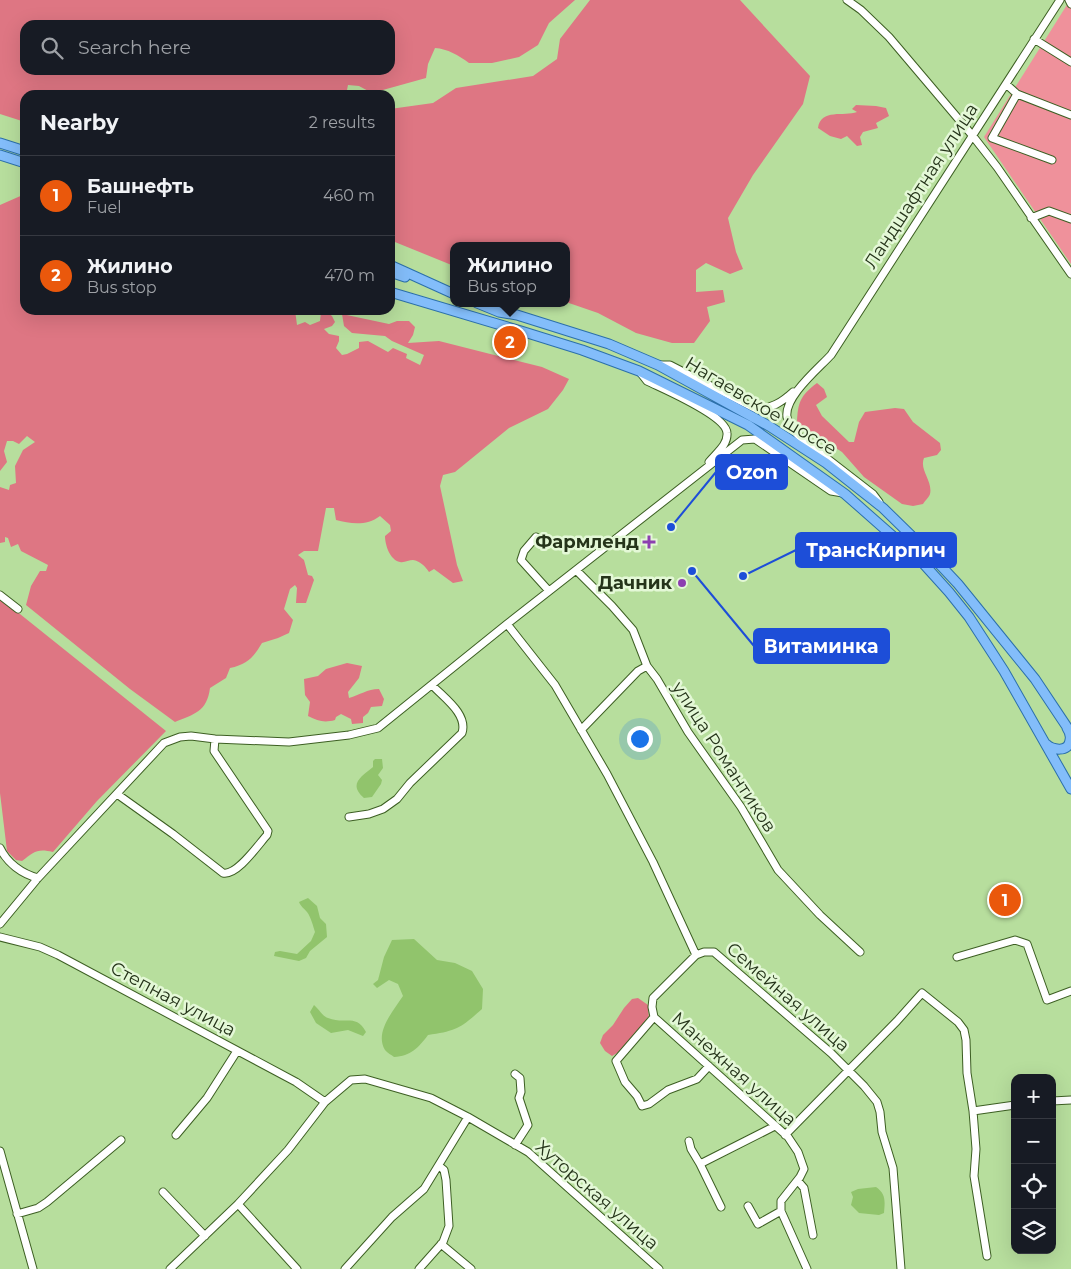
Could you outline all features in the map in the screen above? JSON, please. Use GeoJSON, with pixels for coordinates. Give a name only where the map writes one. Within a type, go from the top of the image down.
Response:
{"type":"FeatureCollection","features":[{"type":"Feature","properties":{"kind":"main road"},"geometry":{"type":"LineString","coordinates":[[0,143],[20,149]]}},
{"type":"Feature","properties":{"kind":"main road"},"geometry":{"type":"LineString","coordinates":[[0,155],[20,162]]}},
{"type":"Feature","properties":{"kind":"main road"},"geometry":{"type":"LineString","coordinates":[[395,267],[450,292]]}},
{"type":"Feature","properties":{"kind":"main road"},"geometry":{"type":"LineString","coordinates":[[395,274],[438,287]]}},
{"type":"Feature","properties":{"kind":"main road"},"geometry":{"type":"LineString","coordinates":[[395,290],[422,298],[436,305]]}},
{"type":"Feature","properties":{"kind":"main road","name":"Нагаевское шоссе"},"geometry":{"type":"LineString","coordinates":[[395,293],[564,344],[639,371],[748,425],[845,494],[921,561],[949,592],[987,643],[1071,789]]}},
{"type":"Feature","properties":{"kind":"main road","name":"Нагаевское шоссе"},"geometry":{"type":"LineString","coordinates":[[487,307],[609,344],[658,364],[778,432],[826,463],[883,508],[928,552],[980,610],[1035,679],[1071,733]]}},
{"type":"Feature","properties":{"kind":"main road"},"geometry":{"type":"LineString","coordinates":[[1041,738],[1051,748],[1056,750],[1065,748],[1071,740],[1066,724]]}},
{"type":"Feature","properties":{"kind":"street"},"geometry":{"type":"LineString","coordinates":[[847,0],[867,15],[890,37],[972,135],[997,167],[1071,274]]}},
{"type":"Feature","properties":{"kind":"street","name":"Ландшафтная улица"},"geometry":{"type":"LineString","coordinates":[[803,384],[831,355],[1060,0]]}},
{"type":"Feature","properties":{"kind":"street"},"geometry":{"type":"LineString","coordinates":[[1069,0],[1071,4]]}},
{"type":"Feature","properties":{"kind":"street"},"geometry":{"type":"LineString","coordinates":[[1034,39],[1071,62]]}},
{"type":"Feature","properties":{"kind":"street"},"geometry":{"type":"LineString","coordinates":[[1006,84],[1017,94],[1071,115]]}},
{"type":"Feature","properties":{"kind":"street"},"geometry":{"type":"LineString","coordinates":[[1017,94],[992,138],[1052,160]]}},
{"type":"Feature","properties":{"kind":"street"},"geometry":{"type":"LineString","coordinates":[[1031,218],[1049,211],[1071,219]]}},
{"type":"Feature","properties":{"kind":"street"},"geometry":{"type":"LineString","coordinates":[[658,364],[670,365],[756,408],[766,409],[775,405],[803,384]]}},
{"type":"Feature","properties":{"kind":"street"},"geometry":{"type":"LineString","coordinates":[[639,371],[647,381],[712,414],[725,426],[727,432],[726,440],[703,470]]}},
{"type":"Feature","properties":{"kind":"street"},"geometry":{"type":"LineString","coordinates":[[803,384],[788,407],[787,415],[792,429],[802,439],[873,494],[883,508]]}},
{"type":"Feature","properties":{"kind":"street"},"geometry":{"type":"LineString","coordinates":[[0,924],[38,878],[164,743],[185,737],[289,742],[349,735],[378,728],[507,624],[742,440],[755,439],[831,491],[845,494]]}},
{"type":"Feature","properties":{"kind":"street"},"geometry":{"type":"LineString","coordinates":[[536,537],[524,551],[521,560],[549,591]]}},
{"type":"Feature","properties":{"kind":"street","name":"улица Романтиков"},"geometry":{"type":"LineString","coordinates":[[576,570],[612,606],[632,630],[647,666],[657,679],[693,740],[741,807],[778,870],[789,884],[860,952]]}},
{"type":"Feature","properties":{"kind":"street"},"geometry":{"type":"LineString","coordinates":[[0,595],[18,609]]}},
{"type":"Feature","properties":{"kind":"street","name":"Семейная улица"},"geometry":{"type":"LineString","coordinates":[[507,624],[554,685],[607,774],[653,862],[696,955],[704,952],[714,952],[849,1070],[877,1102],[882,1132],[893,1168],[901,1269]]}},
{"type":"Feature","properties":{"kind":"street"},"geometry":{"type":"LineString","coordinates":[[581,730],[638,671],[647,666]]}},
{"type":"Feature","properties":{"kind":"street"},"geometry":{"type":"LineString","coordinates":[[349,817],[369,814],[383,809],[397,799],[410,783],[462,733],[464,727],[459,712],[432,685]]}},
{"type":"Feature","properties":{"kind":"street"},"geometry":{"type":"LineString","coordinates":[[117,794],[223,872],[232,872],[241,865],[267,835],[268,831],[214,751],[215,739]]}},
{"type":"Feature","properties":{"kind":"street"},"geometry":{"type":"LineString","coordinates":[[0,848],[4,857],[10,863],[38,878]]}},
{"type":"Feature","properties":{"kind":"street","name":"Степная улица"},"geometry":{"type":"LineString","coordinates":[[0,937],[58,955],[296,1082],[325,1102]]}},
{"type":"Feature","properties":{"kind":"street"},"geometry":{"type":"LineString","coordinates":[[956,958],[1015,940],[1027,944],[1047,1000],[1071,991]]}},
{"type":"Feature","properties":{"kind":"street","name":"Манежная улица"},"geometry":{"type":"LineString","coordinates":[[696,955],[653,998],[652,1008],[654,1017],[785,1135],[798,1152],[804,1168],[798,1181]]}},
{"type":"Feature","properties":{"kind":"street"},"geometry":{"type":"LineString","coordinates":[[785,1135],[922,993],[958,1022],[964,1030],[976,1149],[974,1176],[987,1256]]}},
{"type":"Feature","properties":{"kind":"street"},"geometry":{"type":"LineString","coordinates":[[654,1017],[616,1061],[625,1082],[637,1096],[642,1106],[649,1104],[668,1090],[697,1079],[709,1066]]}},
{"type":"Feature","properties":{"kind":"street"},"geometry":{"type":"LineString","coordinates":[[176,1135],[207,1098],[237,1051]]}},
{"type":"Feature","properties":{"kind":"street"},"geometry":{"type":"LineString","coordinates":[[170,1269],[238,1204],[288,1150],[325,1102],[351,1080],[365,1079],[431,1098],[515,1145],[528,1125],[519,1098],[521,1092],[520,1078],[515,1074]]}},
{"type":"Feature","properties":{"kind":"street"},"geometry":{"type":"LineString","coordinates":[[1056,1101],[1071,1100]]}},
{"type":"Feature","properties":{"kind":"street"},"geometry":{"type":"LineString","coordinates":[[973,1111],[1011,1106]]}},
{"type":"Feature","properties":{"kind":"street"},"geometry":{"type":"LineString","coordinates":[[345,1269],[392,1217],[424,1189],[468,1117]]}},
{"type":"Feature","properties":{"kind":"street"},"geometry":{"type":"LineString","coordinates":[[700,1164],[776,1126]]}},
{"type":"Feature","properties":{"kind":"street"},"geometry":{"type":"LineString","coordinates":[[17,1214],[38,1208],[47,1202],[121,1140]]}},
{"type":"Feature","properties":{"kind":"street"},"geometry":{"type":"LineString","coordinates":[[689,1141],[720,1207]]}},
{"type":"Feature","properties":{"kind":"street","name":"Хуторская улица"},"geometry":{"type":"LineString","coordinates":[[515,1145],[528,1152],[659,1269]]}},
{"type":"Feature","properties":{"kind":"street"},"geometry":{"type":"LineString","coordinates":[[0,1151],[32,1269]]}},
{"type":"Feature","properties":{"kind":"street"},"geometry":{"type":"LineString","coordinates":[[419,1269],[441,1244],[449,1226],[446,1180],[444,1170],[439,1166]]}},
{"type":"Feature","properties":{"kind":"street"},"geometry":{"type":"LineString","coordinates":[[807,1269],[781,1211],[781,1201],[798,1181],[804,1188],[813,1235]]}},
{"type":"Feature","properties":{"kind":"street"},"geometry":{"type":"LineString","coordinates":[[163,1192],[204,1236]]}},
{"type":"Feature","properties":{"kind":"street"},"geometry":{"type":"LineString","coordinates":[[238,1204],[297,1269]]}},
{"type":"Feature","properties":{"kind":"street"},"geometry":{"type":"LineString","coordinates":[[748,1206],[758,1224],[781,1211]]}},
{"type":"Feature","properties":{"kind":"street"},"geometry":{"type":"LineString","coordinates":[[441,1244],[471,1269]]}},
{"type":"Feature","properties":{"kind":"shaded area"},"geometry":{"type":"Polygon","coordinates":[[[0,0],[575,0],[549,23],[538,45],[519,57],[492,63],[469,63],[453,53],[435,48],[428,64],[426,78],[383,90],[366,90],[359,86],[348,85],[347,90],[20,90],[20,120],[0,114],[0,0]]]}},
{"type":"Feature","properties":{"kind":"shaded area"},"geometry":{"type":"Polygon","coordinates":[[[590,0],[740,0],[810,76],[803,104],[753,175],[728,218],[736,252],[743,269],[730,274],[706,263],[696,270],[696,292],[723,290],[725,302],[707,307],[710,321],[694,343],[672,343],[636,333],[598,313],[570,303],[570,242],[450,242],[450,264],[395,242],[395,108],[433,103],[456,88],[533,76],[557,59],[560,39],[590,0]]]}},
{"type":"Feature","properties":{"kind":"shaded area"},"geometry":{"type":"Polygon","coordinates":[[[1071,0],[1071,264],[984,137],[1071,0]]]}},
{"type":"Feature","properties":{"kind":"shaded area"},"geometry":{"type":"Polygon","coordinates":[[[856,105],[886,108],[889,116],[876,123],[878,128],[863,132],[860,137],[862,145],[857,146],[847,136],[841,139],[830,136],[818,128],[820,122],[828,115],[857,112],[852,109],[856,105]]]}},
{"type":"Feature","properties":{"kind":"shaded area"},"geometry":{"type":"Polygon","coordinates":[[[20,196],[20,315],[296,315],[297,325],[305,322],[310,325],[320,321],[321,315],[331,315],[335,322],[332,326],[324,329],[329,334],[339,336],[336,348],[342,355],[359,348],[359,342],[368,341],[388,352],[393,348],[407,354],[406,358],[420,365],[424,355],[385,336],[352,333],[344,326],[342,315],[389,324],[397,321],[409,321],[415,327],[408,343],[439,341],[542,367],[569,379],[548,409],[509,428],[455,472],[443,475],[440,486],[457,565],[463,581],[453,583],[434,569],[429,572],[418,561],[396,561],[389,552],[385,540],[385,536],[391,531],[390,525],[380,516],[364,523],[347,522],[336,520],[334,508],[326,508],[318,551],[304,551],[298,555],[304,560],[308,575],[312,576],[314,580],[306,603],[296,603],[297,588],[295,585],[290,589],[284,609],[293,620],[289,633],[262,643],[249,660],[241,665],[230,668],[226,678],[210,688],[203,707],[188,717],[175,722],[130,689],[26,605],[31,586],[40,571],[46,571],[48,565],[21,551],[18,544],[11,547],[8,538],[5,537],[5,542],[0,543],[0,487],[9,490],[10,485],[16,483],[15,466],[23,450],[35,442],[27,436],[19,444],[7,441],[4,451],[7,462],[0,471],[0,205],[20,196]]]}},
{"type":"Feature","properties":{"kind":"shaded area"},"geometry":{"type":"Polygon","coordinates":[[[817,383],[824,389],[827,397],[816,405],[822,416],[849,442],[854,442],[859,422],[865,412],[895,408],[904,409],[913,422],[940,443],[941,450],[937,455],[924,458],[923,467],[930,489],[929,495],[923,504],[913,506],[902,504],[864,477],[842,452],[797,423],[798,410],[803,396],[817,383]]]}},
{"type":"Feature","properties":{"kind":"shaded area"},"geometry":{"type":"Polygon","coordinates":[[[0,598],[166,731],[97,801],[53,852],[43,850],[36,852],[22,861],[16,860],[7,851],[0,793],[0,598]]]}},
{"type":"Feature","properties":{"kind":"shaded area"},"geometry":{"type":"Polygon","coordinates":[[[347,663],[362,666],[359,678],[348,692],[349,698],[367,691],[379,689],[384,699],[382,706],[371,707],[363,717],[363,723],[352,724],[351,719],[341,714],[335,720],[328,721],[308,716],[310,702],[305,695],[304,679],[318,676],[326,669],[347,663]]]}},
{"type":"Feature","properties":{"kind":"shaded area"},"geometry":{"type":"Polygon","coordinates":[[[375,759],[382,759],[383,768],[378,775],[382,780],[381,784],[372,797],[364,798],[357,789],[358,781],[373,767],[375,759]]]}},
{"type":"Feature","properties":{"kind":"shaded area"},"geometry":{"type":"Polygon","coordinates":[[[308,898],[317,906],[320,918],[326,924],[327,937],[310,951],[306,958],[299,961],[274,956],[275,952],[280,951],[297,954],[311,941],[315,932],[312,922],[299,902],[308,898]]]}},
{"type":"Feature","properties":{"kind":"shaded area"},"geometry":{"type":"Polygon","coordinates":[[[414,939],[437,960],[455,963],[472,971],[483,989],[482,1009],[458,1028],[428,1035],[414,1050],[405,1055],[394,1057],[385,1050],[382,1043],[383,1029],[390,1014],[403,996],[398,984],[389,980],[377,988],[373,984],[378,980],[384,957],[392,940],[414,939]]]}},
{"type":"Feature","properties":{"kind":"shaded area"},"geometry":{"type":"Polygon","coordinates":[[[638,998],[648,1005],[649,1020],[612,1056],[605,1051],[600,1043],[603,1035],[613,1025],[632,999],[638,998]]]}},
{"type":"Feature","properties":{"kind":"shaded area"},"geometry":{"type":"Polygon","coordinates":[[[314,1005],[326,1017],[334,1020],[354,1021],[362,1026],[366,1032],[363,1036],[348,1030],[331,1033],[316,1023],[310,1012],[314,1005]]]}},
{"type":"Feature","properties":{"kind":"shaded area"},"geometry":{"type":"Polygon","coordinates":[[[876,1187],[882,1192],[884,1198],[884,1213],[879,1215],[859,1213],[851,1205],[853,1197],[851,1192],[858,1189],[876,1187]]]}},
{"type":"Feature","properties":{"kind":"place","name":"Жилино"},"geometry":{"type":"Point","coordinates":[510,342]}},
{"type":"Feature","properties":{"kind":"place","name":"Ozon"},"geometry":{"type":"Point","coordinates":[671,527]}},
{"type":"Feature","properties":{"kind":"place","name":"Фармленд"},"geometry":{"type":"Point","coordinates":[649,542]}},
{"type":"Feature","properties":{"kind":"place","name":"Витаминка"},"geometry":{"type":"Point","coordinates":[692,571]}},
{"type":"Feature","properties":{"kind":"place","name":"ТрансКирпич"},"geometry":{"type":"Point","coordinates":[743,576]}},
{"type":"Feature","properties":{"kind":"place","name":"Дачник"},"geometry":{"type":"Point","coordinates":[682,583]}},
{"type":"Feature","properties":{"kind":"place","name":"Башнефть"},"geometry":{"type":"Point","coordinates":[1005,900]}}]}
